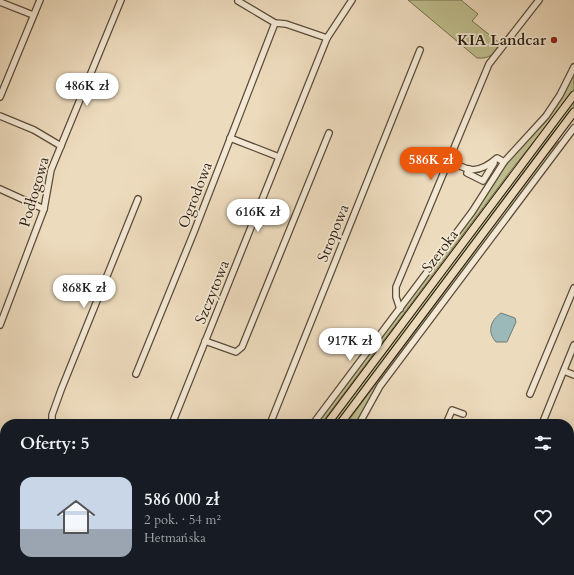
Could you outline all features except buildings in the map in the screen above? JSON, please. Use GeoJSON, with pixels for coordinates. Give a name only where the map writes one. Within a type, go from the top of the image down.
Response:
{"type":"FeatureCollection","features":[{"type":"Feature","properties":{"kind":"main road","name":"Szeroka"},"geometry":{"type":"LineString","coordinates":[[331,419],[574,95]]}},
{"type":"Feature","properties":{"kind":"main road","name":"Szeroka"},"geometry":{"type":"LineString","coordinates":[[344,419],[574,112]]}},
{"type":"Feature","properties":{"kind":"street"},"geometry":{"type":"LineString","coordinates":[[0,97],[40,0]]}},
{"type":"Feature","properties":{"kind":"street","name":"Podłogowa"},"geometry":{"type":"LineString","coordinates":[[0,325],[44,209],[49,189],[48,181],[61,146],[121,0]]}},
{"type":"Feature","properties":{"kind":"street","name":"Szczytowa"},"geometry":{"type":"LineString","coordinates":[[174,419],[327,36],[352,0]]}},
{"type":"Feature","properties":{"kind":"street"},"geometry":{"type":"LineString","coordinates":[[400,309],[396,297],[396,287],[486,70],[539,0]]}},
{"type":"Feature","properties":{"kind":"street"},"geometry":{"type":"LineString","coordinates":[[238,1],[276,23],[286,24],[327,36]]}},
{"type":"Feature","properties":{"kind":"street"},"geometry":{"type":"LineString","coordinates":[[0,2],[33,15]]}},
{"type":"Feature","properties":{"kind":"street","name":"Ogrodowa"},"geometry":{"type":"LineString","coordinates":[[136,374],[276,23]]}},
{"type":"Feature","properties":{"kind":"street","name":"Stropowa"},"geometry":{"type":"LineString","coordinates":[[272,419],[420,50]]}},
{"type":"Feature","properties":{"kind":"street","name":"Szeroka"},"geometry":{"type":"LineString","coordinates":[[317,419],[472,212],[504,162],[546,116],[574,67]]}},
{"type":"Feature","properties":{"kind":"street"},"geometry":{"type":"LineString","coordinates":[[0,116],[34,130],[61,146]]}},
{"type":"Feature","properties":{"kind":"street"},"geometry":{"type":"LineString","coordinates":[[362,419],[380,386],[574,128]]}},
{"type":"Feature","properties":{"kind":"street"},"geometry":{"type":"LineString","coordinates":[[205,341],[236,352],[242,347],[329,133]]}},
{"type":"Feature","properties":{"kind":"street"},"geometry":{"type":"LineString","coordinates":[[230,138],[279,157]]}},
{"type":"Feature","properties":{"kind":"street"},"geometry":{"type":"LineString","coordinates":[[450,158],[455,163],[469,169],[481,170],[497,158]]}},
{"type":"Feature","properties":{"kind":"street"},"geometry":{"type":"LineString","coordinates":[[469,169],[467,173],[483,181],[497,158]]}},
{"type":"Feature","properties":{"kind":"street"},"geometry":{"type":"LineString","coordinates":[[497,158],[504,162]]}},
{"type":"Feature","properties":{"kind":"street"},"geometry":{"type":"LineString","coordinates":[[0,197],[1,190],[44,209]]}},
{"type":"Feature","properties":{"kind":"street"},"geometry":{"type":"LineString","coordinates":[[52,419],[61,390],[138,199]]}},
{"type":"Feature","properties":{"kind":"street"},"geometry":{"type":"LineString","coordinates":[[530,394],[574,288]]}},
{"type":"Feature","properties":{"kind":"street"},"geometry":{"type":"LineString","coordinates":[[544,419],[574,345]]}},
{"type":"Feature","properties":{"kind":"street"},"geometry":{"type":"LineString","coordinates":[[564,372],[574,375]]}},
{"type":"Feature","properties":{"kind":"street"},"geometry":{"type":"LineString","coordinates":[[448,419],[452,410],[464,414]]}},
{"type":"Feature","properties":{"kind":"green space"},"geometry":{"type":"Polygon","coordinates":[[[408,0],[461,0],[478,14],[472,21],[501,44],[496,51],[488,57],[477,58],[408,0]]]}},
{"type":"Feature","properties":{"kind":"green space"},"geometry":{"type":"Polygon","coordinates":[[[571,77],[574,78],[574,91],[512,169],[325,419],[319,419],[362,363],[506,162],[549,116],[571,77]]]}},
{"type":"Feature","properties":{"kind":"green space"},"geometry":{"type":"Polygon","coordinates":[[[574,101],[574,108],[552,134],[339,419],[336,419],[574,101]]]}},
{"type":"Feature","properties":{"kind":"green space"},"geometry":{"type":"Polygon","coordinates":[[[559,141],[561,143],[359,419],[350,419],[546,156],[559,141]]]}},
{"type":"Feature","properties":{"kind":"water"},"geometry":{"type":"Polygon","coordinates":[[[501,313],[515,318],[516,322],[507,342],[496,342],[491,334],[492,323],[501,313]]]}},
{"type":"Feature","properties":{"kind":"place","name":"KIA Landcar"},"geometry":{"type":"Point","coordinates":[554,40]}}]}
